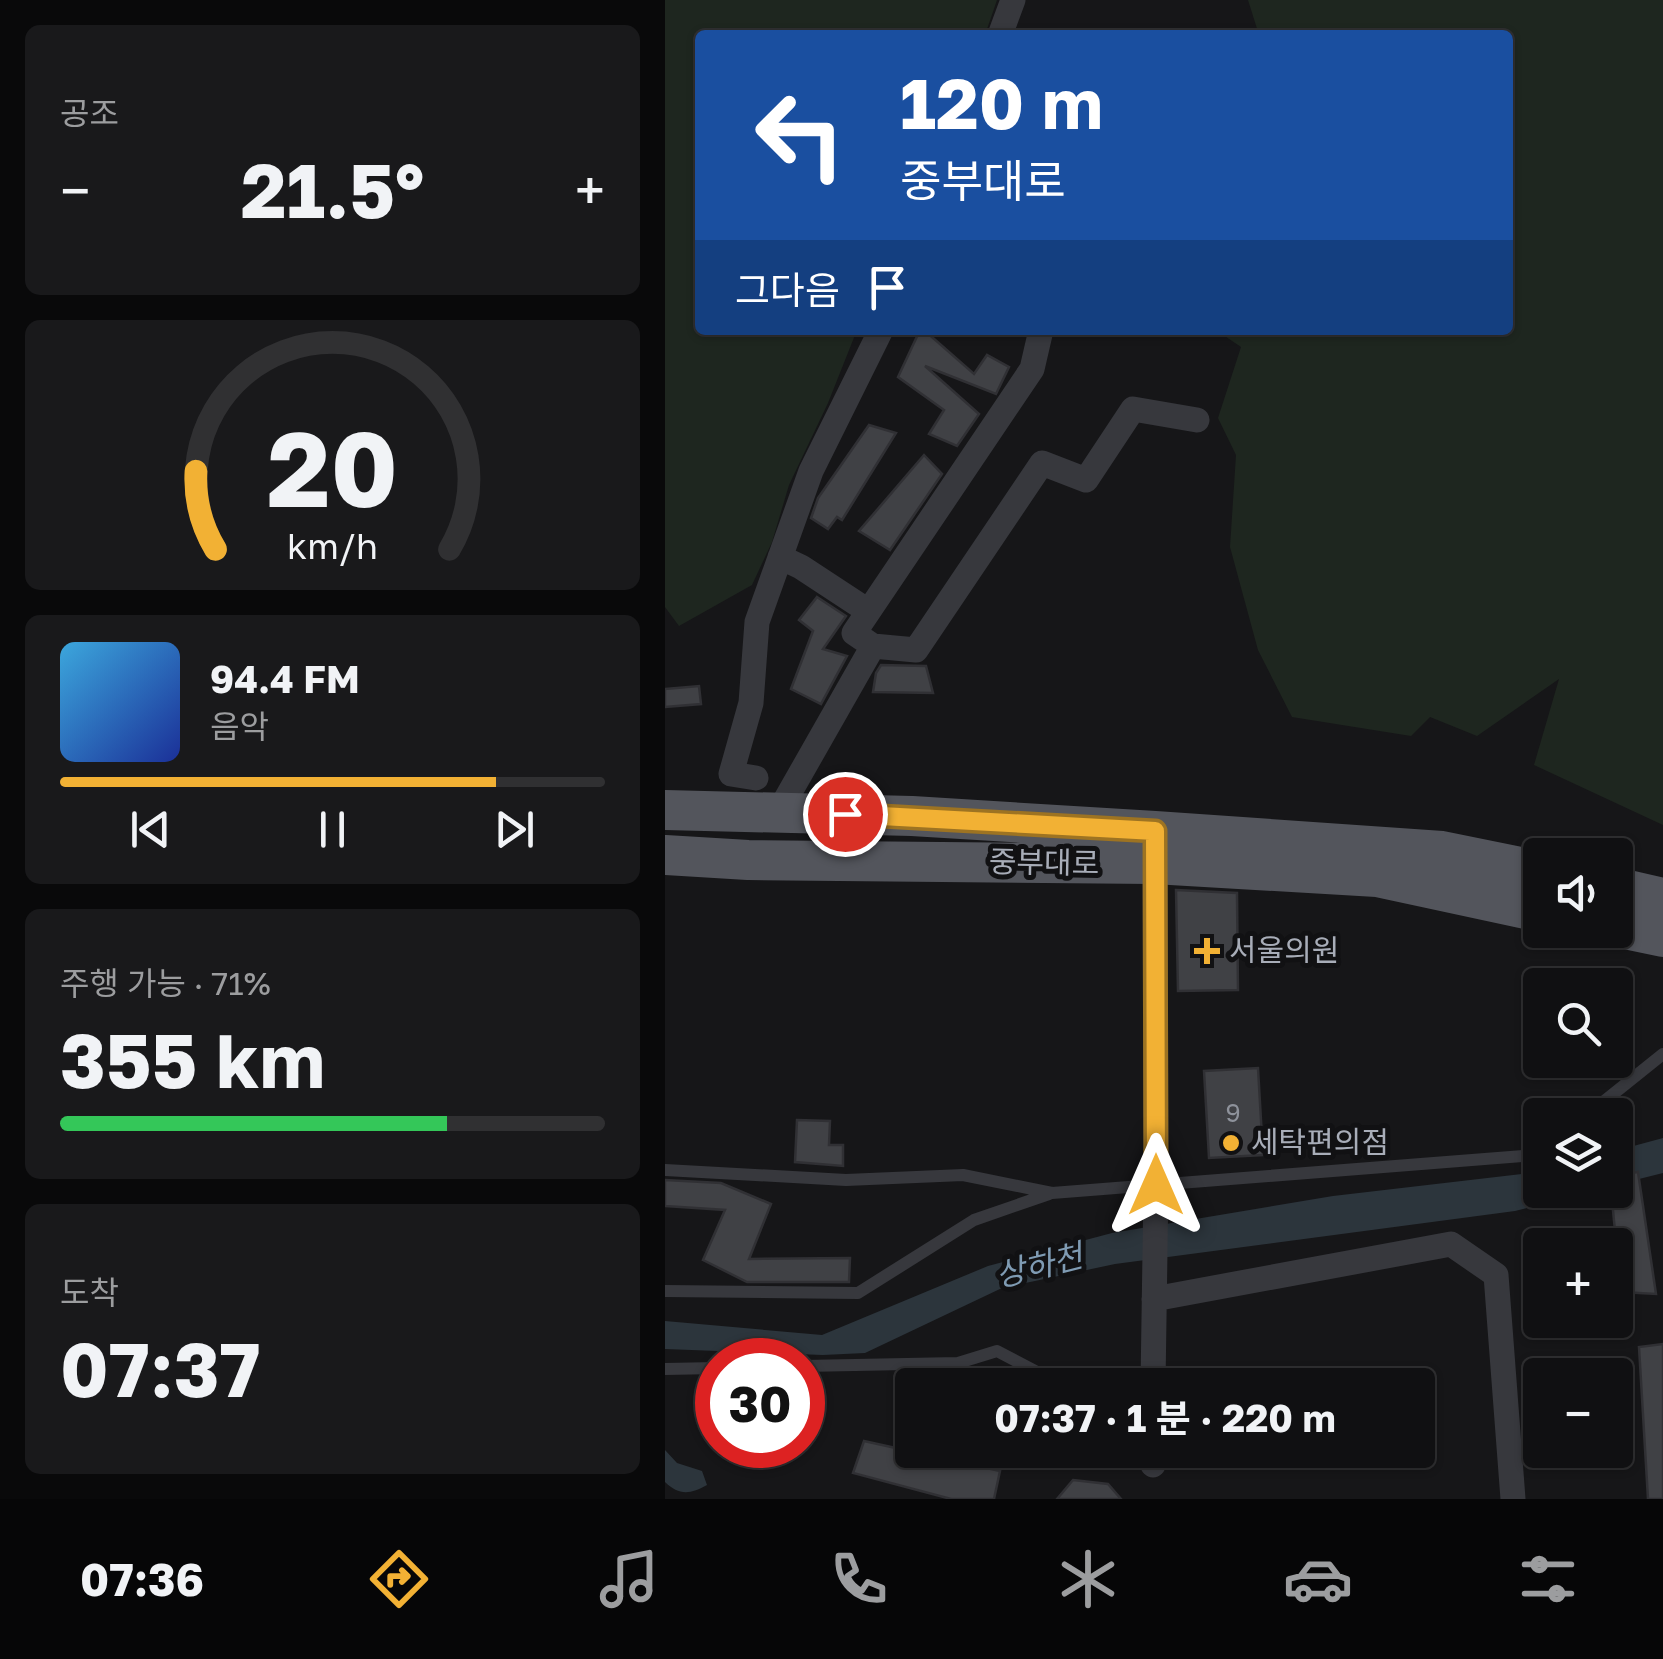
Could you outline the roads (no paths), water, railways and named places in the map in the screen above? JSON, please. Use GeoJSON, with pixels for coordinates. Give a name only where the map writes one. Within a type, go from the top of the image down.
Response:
{"type":"FeatureCollection","features":[{"type":"Feature","properties":{"kind":"main road","name":"중부대로"},"geometry":{"type":"LineString","coordinates":[[665,810],[912,816],[1377,878],[1523,908]]}},
{"type":"Feature","properties":{"kind":"main road","name":"중부대로"},"geometry":{"type":"LineString","coordinates":[[665,855],[749,860],[1155,848],[1442,851],[1523,868]]}},
{"type":"Feature","properties":{"kind":"main road"},"geometry":{"type":"LineString","coordinates":[[1633,891],[1663,898]]}},
{"type":"Feature","properties":{"kind":"main road"},"geometry":{"type":"LineString","coordinates":[[1633,932],[1663,938]]}},
{"type":"Feature","properties":{"kind":"street"},"geometry":{"type":"LineString","coordinates":[[1001,30],[1013,0]]}},
{"type":"Feature","properties":{"kind":"street"},"geometry":{"type":"LineString","coordinates":[[756,778],[731,774],[751,703],[757,622],[811,471],[879,335]]}},
{"type":"Feature","properties":{"kind":"street"},"geometry":{"type":"LineString","coordinates":[[1040,335],[1032,368],[855,633],[873,646],[916,650],[1041,463],[1086,480],[1133,409],[1197,420]]}},
{"type":"Feature","properties":{"kind":"street"},"geometry":{"type":"LineString","coordinates":[[779,556],[868,611]]}},
{"type":"Feature","properties":{"kind":"street"},"geometry":{"type":"LineString","coordinates":[[779,813],[873,646]]}},
{"type":"Feature","properties":{"kind":"street"},"geometry":{"type":"LineString","coordinates":[[1153,1368],[1155,848]]}},
{"type":"Feature","properties":{"kind":"street"},"geometry":{"type":"LineString","coordinates":[[1154,1300],[1451,1244],[1496,1275],[1513,1499]]}},
{"type":"Feature","properties":{"kind":"lane"},"geometry":{"type":"LineString","coordinates":[[1608,1098],[1663,1054]]}},
{"type":"Feature","properties":{"kind":"lane"},"geometry":{"type":"LineString","coordinates":[[665,1170],[845,1180],[963,1175],[1052,1193],[1156,1190],[1523,1157]]}},
{"type":"Feature","properties":{"kind":"lane"},"geometry":{"type":"LineString","coordinates":[[665,1291],[858,1292],[974,1220],[1052,1193]]}},
{"type":"Feature","properties":{"kind":"lane"},"geometry":{"type":"LineString","coordinates":[[825,1366],[959,1363],[997,1352],[1029,1368]]}},
{"type":"Feature","properties":{"kind":"lane"},"geometry":{"type":"LineString","coordinates":[[665,1370],[695,1369]]}},
{"type":"Feature","properties":{"kind":"water"},"geometry":{"type":"Polygon","coordinates":[[[1663,1138],[1663,1173],[1633,1180],[1633,1146],[1663,1138]]]}},
{"type":"Feature","properties":{"kind":"water","name":"상하천"},"geometry":{"type":"Polygon","coordinates":[[[1523,1174],[1523,1208],[1527,1208],[1115,1264],[1002,1288],[865,1353],[825,1355],[825,1338],[695,1338],[695,1350],[665,1349],[665,1321],[822,1335],[988,1266],[1112,1233],[1333,1196],[1523,1174]]]}},
{"type":"Feature","properties":{"kind":"water"},"geometry":{"type":"Polygon","coordinates":[[[665,1450],[677,1463],[702,1471],[707,1485],[685,1492],[670,1487],[665,1482],[665,1450]]]}},
{"type":"Feature","properties":{"kind":"place","name":"서울의원"},"geometry":{"type":"Point","coordinates":[1207,951]}},
{"type":"Feature","properties":{"kind":"place","name":"세탁편의점"},"geometry":{"type":"Point","coordinates":[1231,1143]}}]}
